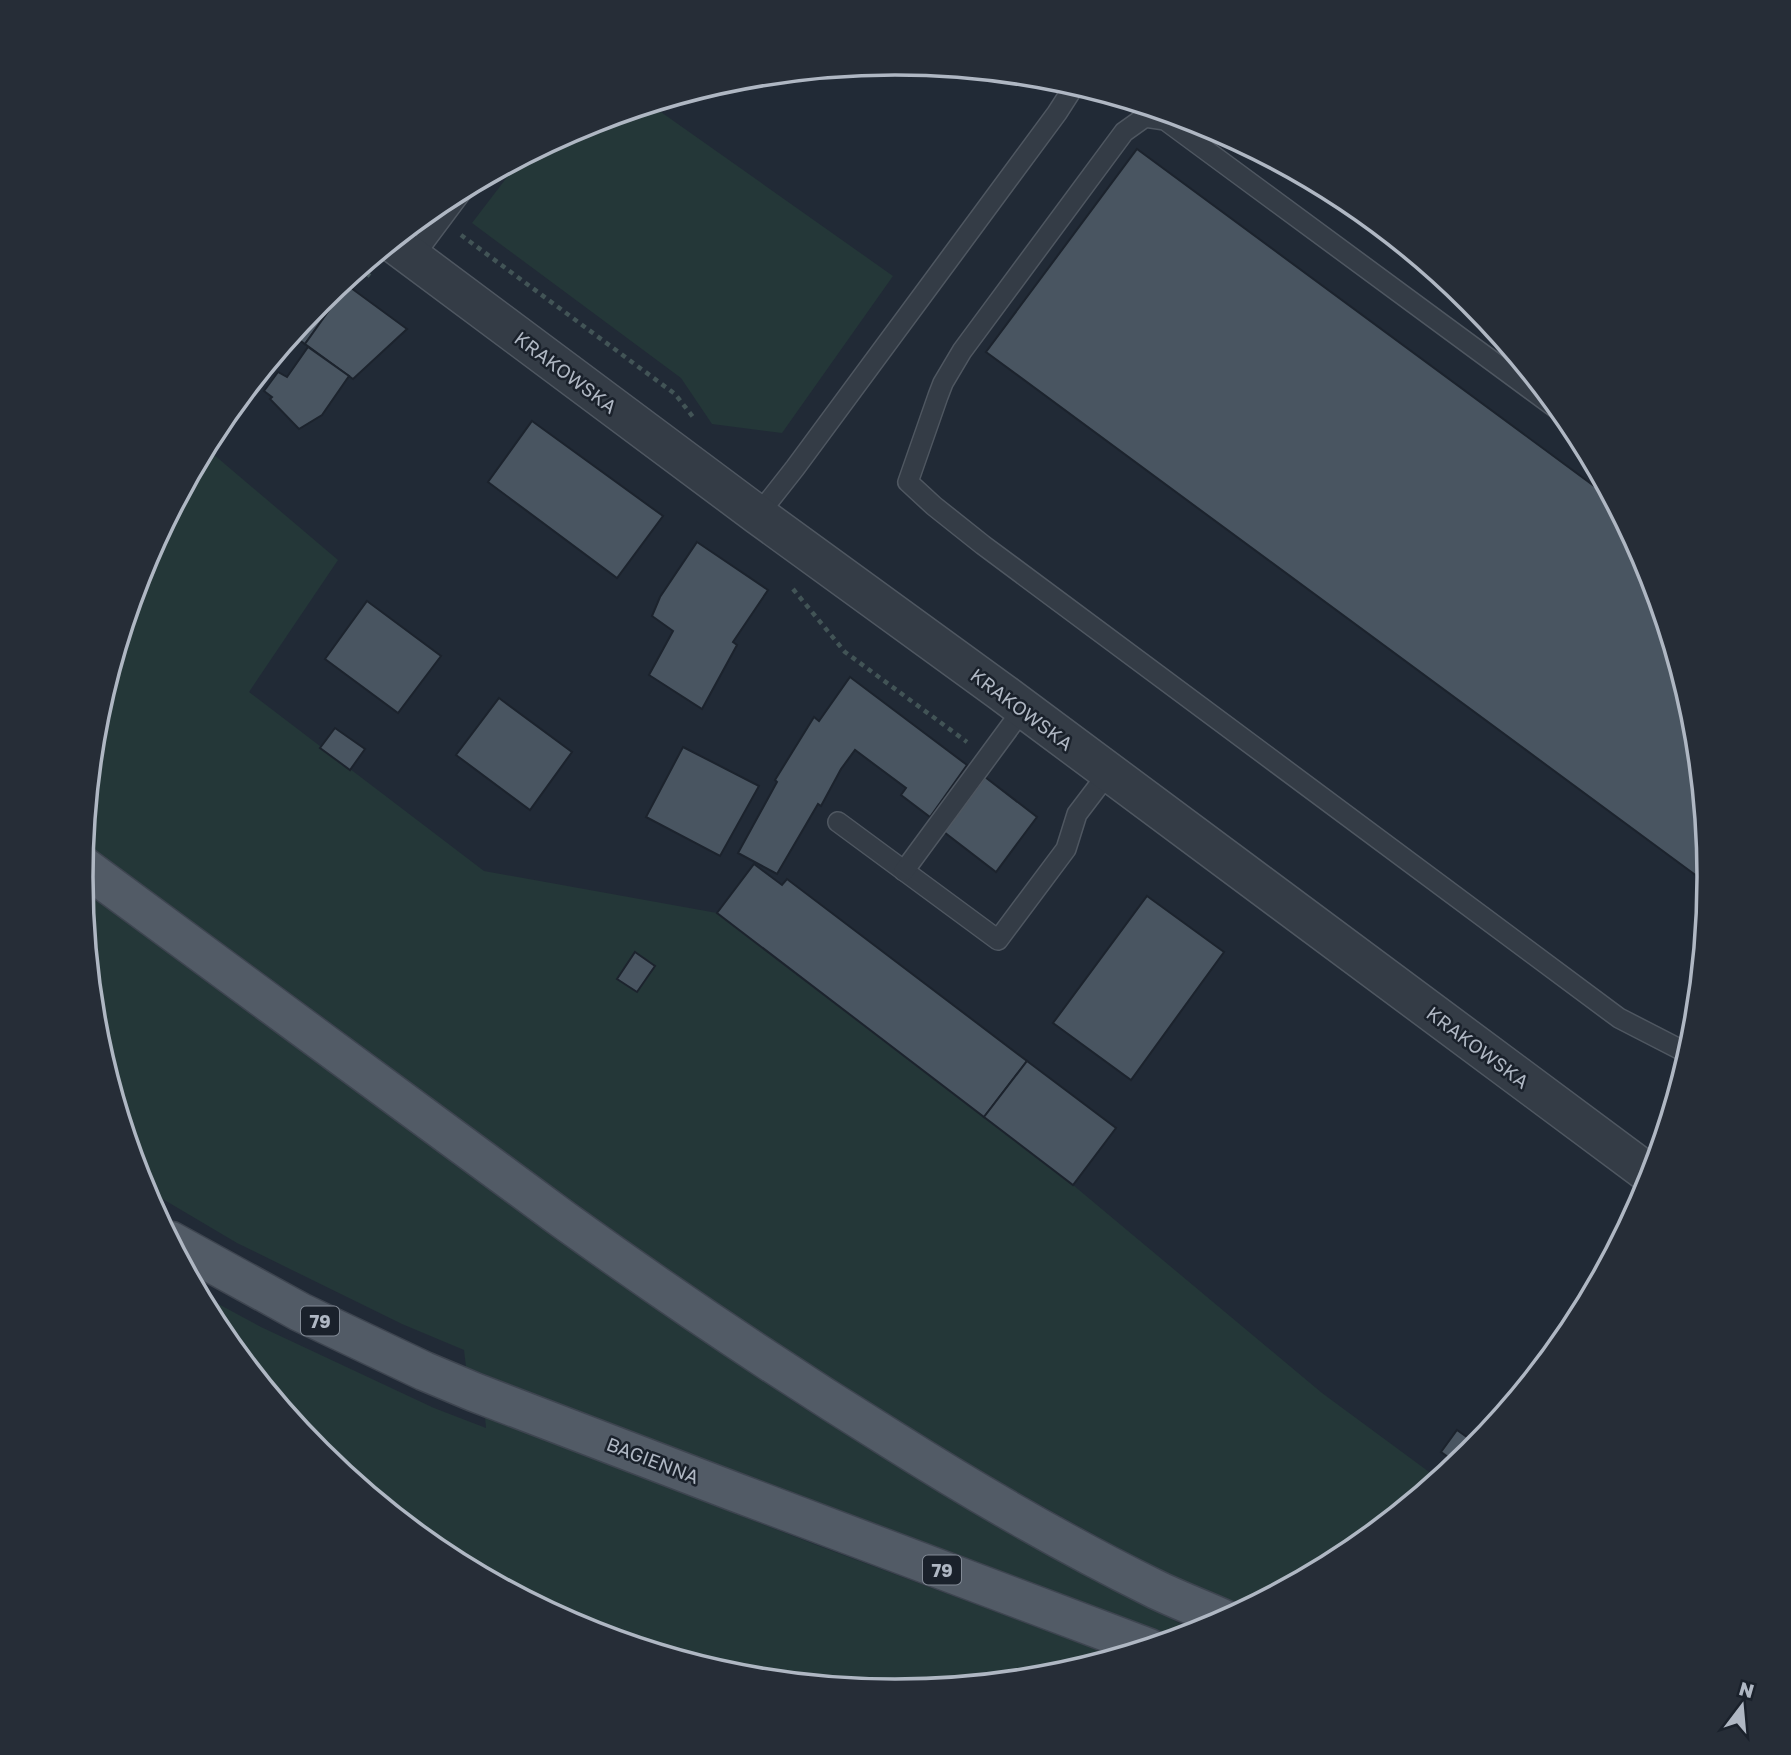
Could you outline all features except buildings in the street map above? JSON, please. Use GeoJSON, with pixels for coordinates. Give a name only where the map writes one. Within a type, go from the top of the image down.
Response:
{"type":"FeatureCollection","features":[{"type":"Feature","properties":{"kind":"main road"},"geometry":{"type":"LineString","coordinates":[[93,873],[564,1220],[765,1360],[985,1496],[1155,1589],[1213,1614]]}},
{"type":"Feature","properties":{"kind":"main road","name":"BAGIENNA"},"geometry":{"type":"LineString","coordinates":[[185,1249],[300,1312],[474,1392],[1135,1643]]}},
{"type":"Feature","properties":{"kind":"street","name":"KRAKOWSKA"},"geometry":{"type":"LineString","coordinates":[[403,249],[1643,1169]]}},
{"type":"Feature","properties":{"kind":"lane"},"geometry":{"type":"LineString","coordinates":[[758,515],[803,458],[1069,95]]}},
{"type":"Feature","properties":{"kind":"lane"},"geometry":{"type":"LineString","coordinates":[[1154,118],[1145,117],[1124,132],[962,351],[943,383],[908,482],[983,545],[1619,1018],[1679,1049]]}},
{"type":"Feature","properties":{"kind":"lane"},"geometry":{"type":"LineString","coordinates":[[1171,125],[1534,392]]}},
{"type":"Feature","properties":{"kind":"lane"},"geometry":{"type":"LineString","coordinates":[[403,249],[439,222],[446,213]]}},
{"type":"Feature","properties":{"kind":"lane"},"geometry":{"type":"LineString","coordinates":[[904,871],[1023,709]]}},
{"type":"Feature","properties":{"kind":"lane"},"geometry":{"type":"LineString","coordinates":[[838,822],[998,940],[1066,849],[1077,814],[1108,772]]}},
{"type":"Feature","properties":{"kind":"path"},"geometry":{"type":"LineString","coordinates":[[439,222],[675,394],[698,424]]}},
{"type":"Feature","properties":{"kind":"path"},"geometry":{"type":"LineString","coordinates":[[367,274],[371,276]]}},
{"type":"Feature","properties":{"kind":"path"},"geometry":{"type":"LineString","coordinates":[[786,581],[845,652],[987,757]]}},
{"type":"Feature","properties":{"kind":"shaded area"},"geometry":{"type":"Polygon","coordinates":[[[660,111],[893,276],[782,433],[712,424],[681,378],[472,223],[509,175],[588,136],[660,111]]]}},
{"type":"Feature","properties":{"kind":"shaded area"},"geometry":{"type":"Polygon","coordinates":[[[214,455],[338,560],[249,692],[484,871],[717,913],[1073,1185],[1322,1393],[1432,1474],[1384,1514],[1341,1545],[1297,1572],[1230,1606],[1026,1497],[816,1370],[600,1221],[94,849],[100,773],[109,721],[136,620],[154,570],[176,523],[214,455]]]}},
{"type":"Feature","properties":{"kind":"shaded area"},"geometry":{"type":"Polygon","coordinates":[[[94,899],[541,1228],[796,1403],[919,1480],[1184,1626],[1163,1633],[466,1367],[464,1350],[402,1324],[237,1243],[161,1198],[136,1135],[109,1034],[100,982],[94,899]]]}},
{"type":"Feature","properties":{"kind":"shaded area"},"geometry":{"type":"Polygon","coordinates":[[[215,1302],[261,1327],[434,1408],[486,1428],[485,1417],[1103,1652],[1000,1673],[896,1680],[843,1678],[739,1664],[688,1652],[588,1619],[494,1572],[450,1545],[367,1481],[328,1445],[292,1406],[259,1366],[215,1302]]]}}]}
